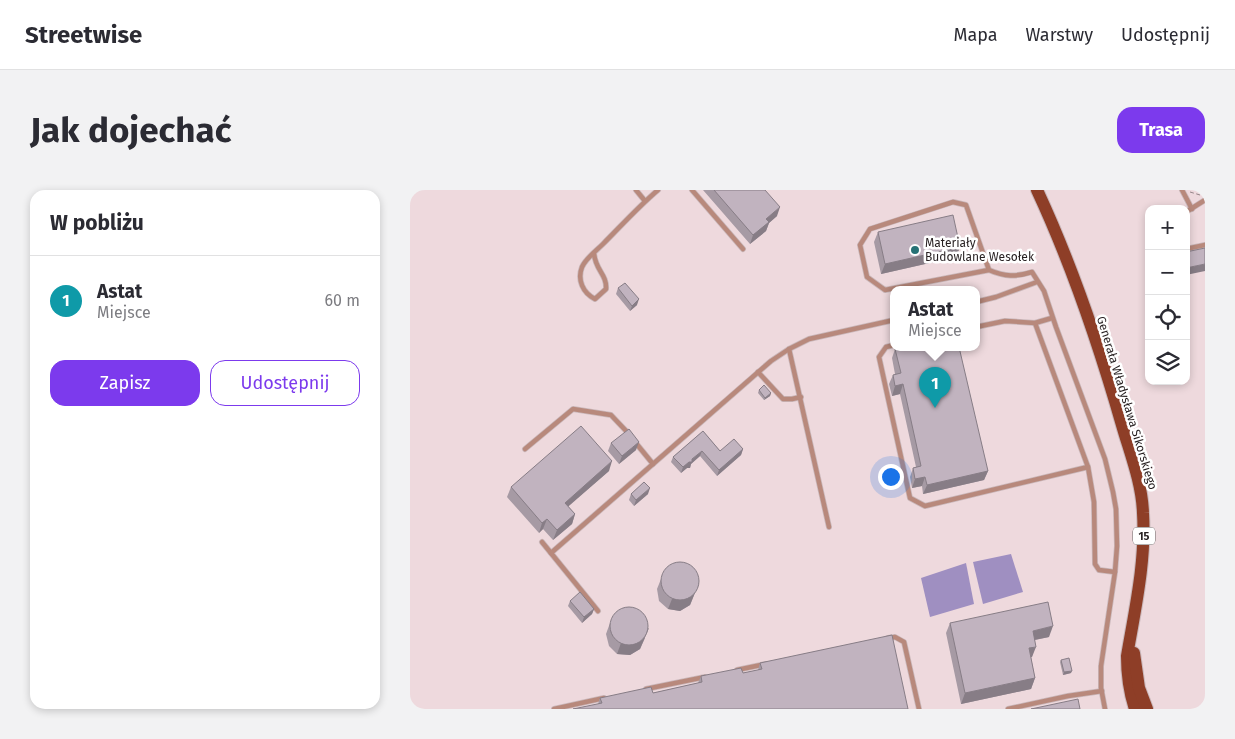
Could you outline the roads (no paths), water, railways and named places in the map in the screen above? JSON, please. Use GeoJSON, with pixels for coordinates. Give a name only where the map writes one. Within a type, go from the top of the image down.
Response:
{"type":"FeatureCollection","features":[{"type":"Feature","properties":{"kind":"main road","name":"Generała Władysława Sikorskiego"},"geometry":{"type":"LineString","coordinates":[[1037,190],[1070,270],[1091,328],[1117,408],[1140,490],[1143,511],[1143,557],[1127,656],[1127,670],[1135,709]]}},
{"type":"Feature","properties":{"kind":"main road","name":"Generała Władysława Sikorskiego"},"geometry":{"type":"LineString","coordinates":[[1131,633],[1139,688],[1147,709]]}},
{"type":"Feature","properties":{"kind":"lane"},"geometry":{"type":"LineString","coordinates":[[636,190],[645,201]]}},
{"type":"Feature","properties":{"kind":"lane"},"geometry":{"type":"LineString","coordinates":[[594,253],[595,263],[607,282],[606,289],[595,299],[588,296],[582,287],[580,274],[583,265],[594,253],[645,201],[658,190]]}},
{"type":"Feature","properties":{"kind":"lane"},"geometry":{"type":"LineString","coordinates":[[692,190],[743,249]]}},
{"type":"Feature","properties":{"kind":"lane"},"geometry":{"type":"LineString","coordinates":[[1183,192],[1192,209],[1204,201]]}},
{"type":"Feature","properties":{"kind":"lane"},"geometry":{"type":"LineString","coordinates":[[890,289],[885,290],[867,277],[860,245],[870,229],[953,202],[966,205],[989,270]]}},
{"type":"Feature","properties":{"kind":"lane"},"geometry":{"type":"LineString","coordinates":[[1190,248],[1205,245]]}},
{"type":"Feature","properties":{"kind":"lane"},"geometry":{"type":"LineString","coordinates":[[906,286],[989,270],[1002,275],[1021,275],[1032,272],[1044,291],[1052,318],[1099,441],[1110,476],[1116,509],[1115,572],[1101,666],[1102,691],[1106,709]]}},
{"type":"Feature","properties":{"kind":"lane"},"geometry":{"type":"LineString","coordinates":[[980,301],[1037,282]]}},
{"type":"Feature","properties":{"kind":"lane"},"geometry":{"type":"LineString","coordinates":[[980,326],[1006,321],[1035,323],[1052,318]]}},
{"type":"Feature","properties":{"kind":"lane"},"geometry":{"type":"LineString","coordinates":[[551,554],[758,372],[789,348],[810,339],[890,321]]}},
{"type":"Feature","properties":{"kind":"lane"},"geometry":{"type":"LineString","coordinates":[[1035,323],[1088,468],[1094,502],[1095,564],[1099,570],[1115,572]]}},
{"type":"Feature","properties":{"kind":"lane"},"geometry":{"type":"LineString","coordinates":[[890,346],[886,347],[879,357],[910,498],[925,506],[1088,468]]}},
{"type":"Feature","properties":{"kind":"lane"},"geometry":{"type":"LineString","coordinates":[[789,348],[829,528]]}},
{"type":"Feature","properties":{"kind":"lane"},"geometry":{"type":"LineString","coordinates":[[758,372],[783,399],[801,397]]}},
{"type":"Feature","properties":{"kind":"lane"},"geometry":{"type":"LineString","coordinates":[[526,448],[573,409],[611,415],[622,425],[653,464]]}},
{"type":"Feature","properties":{"kind":"lane"},"geometry":{"type":"LineString","coordinates":[[542,542],[598,611]]}},
{"type":"Feature","properties":{"kind":"lane"},"geometry":{"type":"LineString","coordinates":[[886,638],[895,637],[904,642],[919,709]]}},
{"type":"Feature","properties":{"kind":"lane"},"geometry":{"type":"LineString","coordinates":[[730,671],[770,663]]}},
{"type":"Feature","properties":{"kind":"lane"},"geometry":{"type":"LineString","coordinates":[[642,690],[711,676]]}},
{"type":"Feature","properties":{"kind":"lane"},"geometry":{"type":"LineString","coordinates":[[1008,709],[1102,691]]}},
{"type":"Feature","properties":{"kind":"lane"},"geometry":{"type":"LineString","coordinates":[[554,709],[613,696]]}},
{"type":"Feature","properties":{"kind":"place","name":"Materiały Budowlane Wesołek"},"geometry":{"type":"Point","coordinates":[915,250]}},
{"type":"Feature","properties":{"kind":"place","name":"Astat"},"geometry":{"type":"Point","coordinates":[935,408]}}]}
